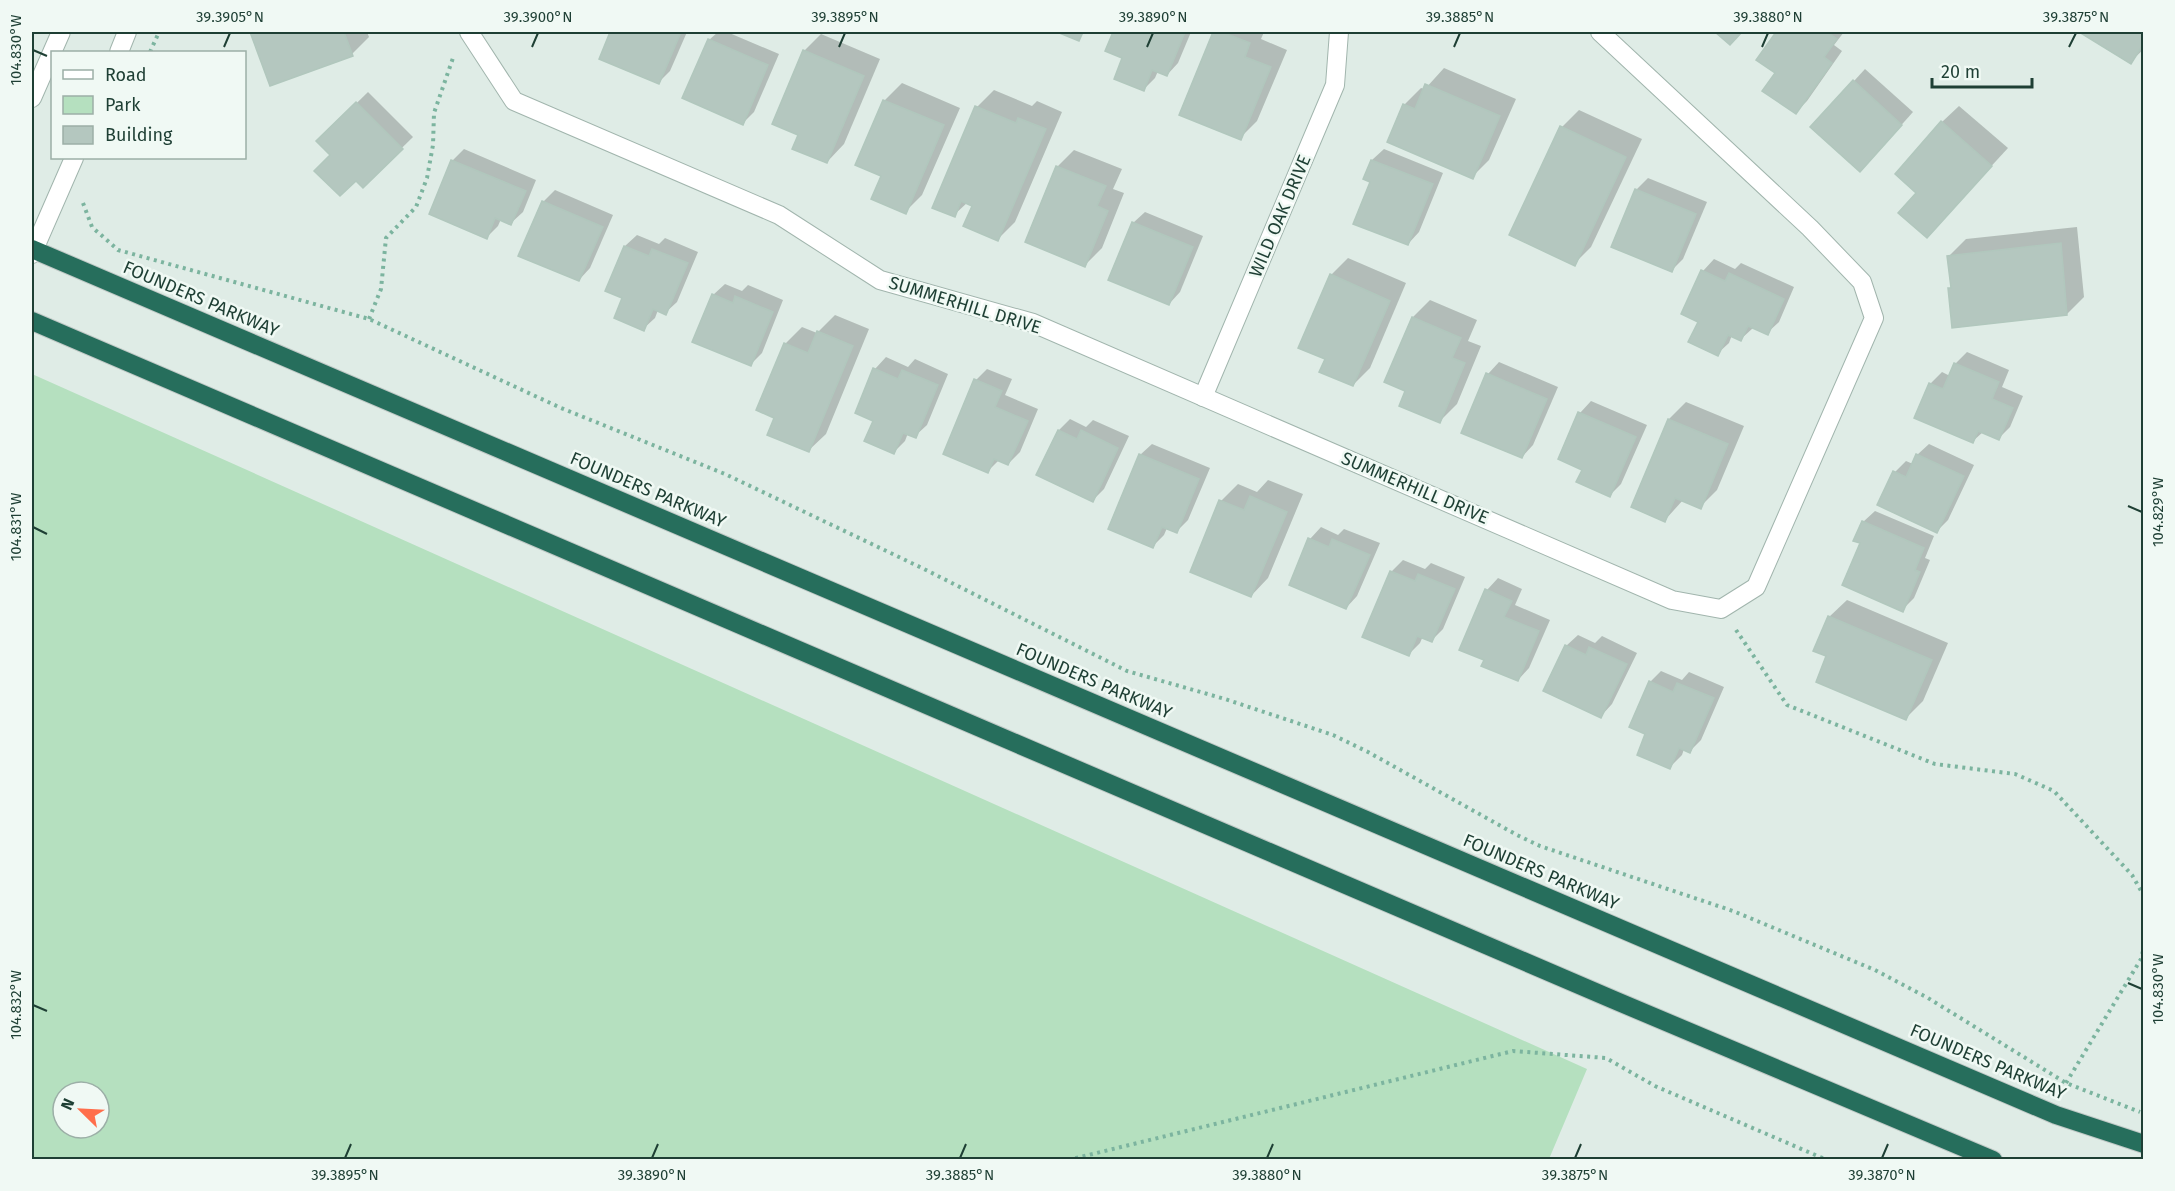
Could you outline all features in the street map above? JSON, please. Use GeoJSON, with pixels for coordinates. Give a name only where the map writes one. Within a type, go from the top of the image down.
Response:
{"type":"FeatureCollection","features":[{"type":"Feature","properties":{"kind":"highway","name":"FOUNDERS PARKWAY"},"geometry":{"type":"LineString","coordinates":[[32,251],[2056,1115],[2144,1144]]}},
{"type":"Feature","properties":{"kind":"highway"},"geometry":{"type":"LineString","coordinates":[[32,321],[1614,1000],[1993,1160]]}},
{"type":"Feature","properties":{"kind":"street"},"geometry":{"type":"LineString","coordinates":[[53,51],[61,32]]}},
{"type":"Feature","properties":{"kind":"street"},"geometry":{"type":"LineString","coordinates":[[118,51],[127,32]]}},
{"type":"Feature","properties":{"kind":"street","name":"SUMMERHILL DRIVE"},"geometry":{"type":"LineString","coordinates":[[469,32],[514,101],[779,214],[880,280],[1033,323],[1672,600],[1721,609]]}},
{"type":"Feature","properties":{"kind":"street","name":"WILD OAK DRIVE"},"geometry":{"type":"LineString","coordinates":[[1203,397],[1335,85],[1339,32]]}},
{"type":"Feature","properties":{"kind":"street"},"geometry":{"type":"LineString","coordinates":[[1599,32],[1810,228],[1862,282],[1874,318],[1756,587],[1721,609]]}},
{"type":"Feature","properties":{"kind":"street"},"geometry":{"type":"LineString","coordinates":[[32,99],[51,55]]}},
{"type":"Feature","properties":{"kind":"street"},"geometry":{"type":"LineString","coordinates":[[32,251],[74,159]]}},
{"type":"Feature","properties":{"kind":"path"},"geometry":{"type":"LineString","coordinates":[[150,51],[159,32]]}},
{"type":"Feature","properties":{"kind":"path"},"geometry":{"type":"LineString","coordinates":[[369,319],[381,290],[386,238],[416,207],[427,178],[433,145],[435,113],[455,52]]}},
{"type":"Feature","properties":{"kind":"path"},"geometry":{"type":"LineString","coordinates":[[83,202],[92,227],[118,250],[369,319],[561,408],[725,474],[922,568],[1127,671],[1225,699],[1333,735],[1540,846],[1733,911],[1875,970],[1928,998],[2066,1083],[2144,1113]]}},
{"type":"Feature","properties":{"kind":"path"},"geometry":{"type":"LineString","coordinates":[[1721,609],[1787,705],[1935,764],[2015,774],[2054,791],[2132,875],[2144,896]]}},
{"type":"Feature","properties":{"kind":"path"},"geometry":{"type":"LineString","coordinates":[[2066,1083],[2141,959],[2144,947]]}},
{"type":"Feature","properties":{"kind":"path"},"geometry":{"type":"LineString","coordinates":[[1068,1160],[1513,1051],[1606,1058],[1655,1086],[1827,1160]]}},
{"type":"Feature","properties":{"kind":"green space"},"geometry":{"type":"Polygon","coordinates":[[[32,374],[1587,1069],[1549,1159],[32,1159],[32,374]]]}},
{"type":"Feature","properties":{"kind":"building"},"geometry":{"type":"Polygon","coordinates":[[[250,32],[344,32],[353,56],[270,86],[250,32]]]}},
{"type":"Feature","properties":{"kind":"building"},"geometry":{"type":"Polygon","coordinates":[[[610,32],[681,32],[659,84],[599,59],[610,32]]]}},
{"type":"Feature","properties":{"kind":"building"},"geometry":{"type":"Polygon","coordinates":[[[1057,32],[1083,32],[1079,41],[1057,32]]]}},
{"type":"Feature","properties":{"kind":"building"},"geometry":{"type":"Polygon","coordinates":[[[1113,32],[1185,32],[1167,76],[1152,70],[1144,91],[1114,79],[1122,58],[1105,51],[1113,32]]]}},
{"type":"Feature","properties":{"kind":"building"},"geometry":{"type":"Polygon","coordinates":[[[1213,32],[1222,32],[1250,43],[1245,57],[1271,67],[1241,140],[1179,115],[1213,32]]]}},
{"type":"Feature","properties":{"kind":"building"},"geometry":{"type":"Polygon","coordinates":[[[1715,32],[1742,32],[1730,45],[1715,32]]]}},
{"type":"Feature","properties":{"kind":"building"},"geometry":{"type":"Polygon","coordinates":[[[1776,32],[1827,32],[1837,39],[1824,57],[1832,63],[1796,114],[1762,91],[1775,73],[1756,60],[1776,32]]]}},
{"type":"Feature","properties":{"kind":"building"},"geometry":{"type":"Polygon","coordinates":[[[2079,32],[2144,32],[2144,43],[2131,64],[2079,32]]]}},
{"type":"Feature","properties":{"kind":"building"},"geometry":{"type":"Polygon","coordinates":[[[708,39],[768,65],[743,125],[682,98],[708,39]]]}},
{"type":"Feature","properties":{"kind":"building"},"geometry":{"type":"Polygon","coordinates":[[[803,50],[864,76],[827,163],[792,149],[798,135],[772,124],[803,50]]]}},
{"type":"Feature","properties":{"kind":"building"},"geometry":{"type":"Polygon","coordinates":[[[1853,80],[1902,125],[1860,172],[1810,127],[1853,80]]]}},
{"type":"Feature","properties":{"kind":"building"},"geometry":{"type":"Polygon","coordinates":[[[1425,84],[1500,116],[1473,179],[1387,142],[1403,104],[1415,109],[1425,84]]]}},
{"type":"Feature","properties":{"kind":"building"},"geometry":{"type":"Polygon","coordinates":[[[883,100],[944,125],[906,214],[871,199],[881,176],[855,165],[883,100]]]}},
{"type":"Feature","properties":{"kind":"building"},"geometry":{"type":"Polygon","coordinates":[[[356,102],[403,149],[363,188],[356,181],[340,196],[314,171],[330,155],[316,141],[356,102]]]}},
{"type":"Feature","properties":{"kind":"building"},"geometry":{"type":"Polygon","coordinates":[[[975,106],[1016,123],[1018,118],[1046,129],[998,241],[963,226],[972,206],[961,201],[955,217],[932,208],[975,106]]]}},
{"type":"Feature","properties":{"kind":"building"},"geometry":{"type":"Polygon","coordinates":[[[1941,121],[1992,166],[1927,238],[1898,213],[1916,193],[1895,174],[1941,121]]]}},
{"type":"Feature","properties":{"kind":"building"},"geometry":{"type":"Polygon","coordinates":[[[1560,126],[1626,157],[1575,266],[1509,235],[1560,126]]]}},
{"type":"Feature","properties":{"kind":"building"},"geometry":{"type":"Polygon","coordinates":[[[451,160],[526,191],[511,225],[495,218],[487,239],[429,214],[451,160]]]}},
{"type":"Feature","properties":{"kind":"building"},"geometry":{"type":"Polygon","coordinates":[[[1371,160],[1433,184],[1408,245],[1353,224],[1370,182],[1363,179],[1371,160]]]}},
{"type":"Feature","properties":{"kind":"building"},"geometry":{"type":"Polygon","coordinates":[[[1056,166],[1106,186],[1097,206],[1108,211],[1085,267],[1025,242],[1056,166]]]}},
{"type":"Feature","properties":{"kind":"building"},"geometry":{"type":"Polygon","coordinates":[[[1635,189],[1696,214],[1672,272],[1611,247],[1635,189]]]}},
{"type":"Feature","properties":{"kind":"building"},"geometry":{"type":"Polygon","coordinates":[[[542,201],[603,227],[579,281],[518,256],[542,201]]]}},
{"type":"Feature","properties":{"kind":"building"},"geometry":{"type":"Polygon","coordinates":[[[1132,222],[1193,247],[1169,305],[1108,280],[1132,222]]]}},
{"type":"Feature","properties":{"kind":"building"},"geometry":{"type":"Polygon","coordinates":[[[2061,243],[2067,315],[1952,328],[1947,256],[2061,243]]]}},
{"type":"Feature","properties":{"kind":"building"},"geometry":{"type":"Polygon","coordinates":[[[624,246],[649,256],[652,249],[688,263],[666,315],[653,309],[644,331],[614,318],[622,298],[605,291],[624,246]]]}},
{"type":"Feature","properties":{"kind":"building"},"geometry":{"type":"Polygon","coordinates":[[[1701,270],[1725,281],[1729,273],[1784,299],[1768,335],[1748,326],[1741,341],[1728,335],[1718,356],[1688,342],[1698,322],[1681,314],[1701,270]]]}},
{"type":"Feature","properties":{"kind":"building"},"geometry":{"type":"Polygon","coordinates":[[[1330,274],[1390,301],[1353,386],[1319,372],[1325,359],[1298,348],[1330,274]]]}},
{"type":"Feature","properties":{"kind":"building"},"geometry":{"type":"Polygon","coordinates":[[[712,294],[733,303],[735,296],[773,312],[751,366],[692,342],[712,294]]]}},
{"type":"Feature","properties":{"kind":"building"},"geometry":{"type":"Polygon","coordinates":[[[1412,317],[1461,338],[1452,358],[1465,363],[1440,423],[1399,406],[1405,391],[1384,382],[1412,317]]]}},
{"type":"Feature","properties":{"kind":"building"},"geometry":{"type":"Polygon","coordinates":[[[817,331],[853,346],[809,452],[767,435],[774,418],[756,410],[784,343],[808,353],[817,331]]]}},
{"type":"Feature","properties":{"kind":"building"},"geometry":{"type":"Polygon","coordinates":[[[1954,363],[1999,382],[1992,399],[2013,408],[1999,440],[1978,431],[1973,443],[1914,418],[1929,383],[1943,389],[1954,363]]]}},
{"type":"Feature","properties":{"kind":"building"},"geometry":{"type":"Polygon","coordinates":[[[873,368],[898,379],[902,370],[938,385],[916,438],[903,433],[894,454],[864,441],[873,421],[855,413],[873,368]]]}},
{"type":"Feature","properties":{"kind":"building"},"geometry":{"type":"Polygon","coordinates":[[[1486,373],[1547,399],[1522,458],[1461,433],[1486,373]]]}},
{"type":"Feature","properties":{"kind":"building"},"geometry":{"type":"Polygon","coordinates":[[[974,379],[1002,391],[995,407],[1028,421],[1008,465],[994,459],[988,473],[943,454],[974,379]]]}},
{"type":"Feature","properties":{"kind":"building"},"geometry":{"type":"Polygon","coordinates":[[[1578,412],[1636,437],[1610,497],[1576,482],[1582,470],[1558,459],[1578,412]]]}},
{"type":"Feature","properties":{"kind":"building"},"geometry":{"type":"Polygon","coordinates":[[[1668,419],[1728,444],[1701,509],[1675,498],[1665,522],[1631,507],[1668,419]]]}},
{"type":"Feature","properties":{"kind":"building"},"geometry":{"type":"Polygon","coordinates":[[[1058,430],[1077,439],[1081,430],[1118,448],[1093,502],[1036,475],[1058,430]]]}},
{"type":"Feature","properties":{"kind":"building"},"geometry":{"type":"Polygon","coordinates":[[[1139,454],[1199,479],[1177,533],[1162,527],[1153,548],[1108,529],[1139,454]]]}},
{"type":"Feature","properties":{"kind":"building"},"geometry":{"type":"Polygon","coordinates":[[[1916,454],[1964,476],[1937,533],[1877,505],[1893,471],[1906,477],[1916,454]]]}},
{"type":"Feature","properties":{"kind":"building"},"geometry":{"type":"Polygon","coordinates":[[[1250,496],[1287,512],[1251,597],[1190,572],[1219,500],[1244,510],[1250,496]]]}},
{"type":"Feature","properties":{"kind":"building"},"geometry":{"type":"Polygon","coordinates":[[[1862,521],[1924,548],[1915,570],[1920,572],[1903,612],[1842,585],[1860,543],[1853,541],[1862,521]]]}},
{"type":"Feature","properties":{"kind":"building"},"geometry":{"type":"Polygon","coordinates":[[[1308,538],[1329,547],[1332,539],[1370,555],[1346,609],[1289,585],[1308,538]]]}},
{"type":"Feature","properties":{"kind":"building"},"geometry":{"type":"Polygon","coordinates":[[[1390,571],[1415,581],[1418,574],[1455,589],[1432,642],[1417,636],[1409,656],[1362,637],[1390,571]]]}},
{"type":"Feature","properties":{"kind":"building"},"geometry":{"type":"Polygon","coordinates":[[[1485,589],[1512,601],[1504,617],[1539,631],[1518,681],[1481,666],[1484,660],[1459,650],[1485,589]]]}},
{"type":"Feature","properties":{"kind":"building"},"geometry":{"type":"Polygon","coordinates":[[[1828,616],[1932,660],[1906,720],[1816,682],[1826,656],[1813,651],[1828,616]]]}},
{"type":"Feature","properties":{"kind":"building"},"geometry":{"type":"Polygon","coordinates":[[[1565,645],[1586,655],[1589,647],[1627,664],[1601,718],[1543,691],[1565,645]]]}},
{"type":"Feature","properties":{"kind":"building"},"geometry":{"type":"Polygon","coordinates":[[[1649,681],[1673,692],[1677,683],[1714,698],[1690,753],[1679,748],[1670,769],[1637,755],[1645,734],[1629,727],[1649,681]]]}}]}
